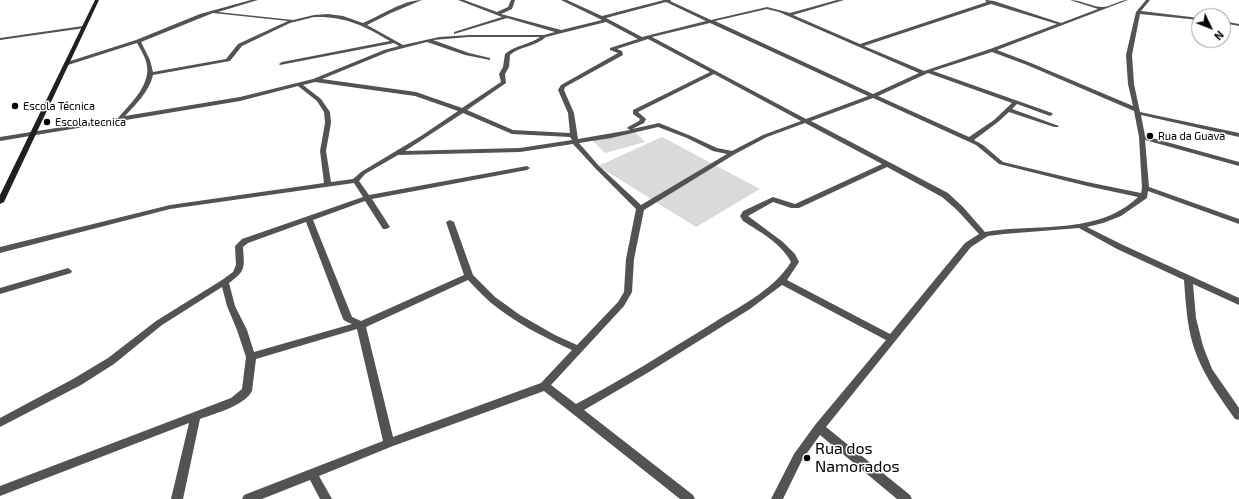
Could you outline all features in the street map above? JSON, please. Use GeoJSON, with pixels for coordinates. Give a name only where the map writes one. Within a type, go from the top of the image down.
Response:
{"type":"FeatureCollection","features":[{"type":"Feature","properties":{"kind":"main road"},"geometry":{"type":"LineString","coordinates":[[0,202],[96,0]]}},
{"type":"Feature","properties":{"kind":"street"},"geometry":{"type":"LineString","coordinates":[[66,64],[138,41],[208,12],[256,0]]}},
{"type":"Feature","properties":{"kind":"street"},"geometry":{"type":"LineString","coordinates":[[362,25],[405,4],[420,0]]}},
{"type":"Feature","properties":{"kind":"street"},"geometry":{"type":"LineString","coordinates":[[460,0],[497,14],[563,32]]}},
{"type":"Feature","properties":{"kind":"street"},"geometry":{"type":"LineString","coordinates":[[497,14],[510,8],[513,0]]}},
{"type":"Feature","properties":{"kind":"street"},"geometry":{"type":"LineString","coordinates":[[563,0],[714,72],[944,195],[956,204],[967,218],[984,234]]}},
{"type":"Feature","properties":{"kind":"street"},"geometry":{"type":"LineString","coordinates":[[0,139],[240,99],[300,85],[402,46],[427,40],[469,36],[544,36],[563,32],[668,0],[969,140],[985,149],[992,158],[1001,163],[1079,182],[1145,192],[1239,222]]}},
{"type":"Feature","properties":{"kind":"street"},"geometry":{"type":"LineString","coordinates":[[789,15],[842,0]]}},
{"type":"Feature","properties":{"kind":"street"},"geometry":{"type":"LineString","coordinates":[[985,0],[1061,24]]}},
{"type":"Feature","properties":{"kind":"street"},"geometry":{"type":"LineString","coordinates":[[1072,0],[1102,9]]}},
{"type":"Feature","properties":{"kind":"street"},"geometry":{"type":"LineString","coordinates":[[248,499],[389,443],[545,386],[621,304],[628,292],[630,259],[640,209],[733,153],[765,136],[872,96],[926,72],[992,50],[1126,0]]}},
{"type":"Feature","properties":{"kind":"street"},"geometry":{"type":"LineString","coordinates":[[777,499],[798,457],[819,428],[968,245],[984,234],[1080,226],[1116,215],[1129,208],[1145,192],[1142,137],[1138,111],[1131,84],[1129,55],[1138,12],[1148,0]]}},
{"type":"Feature","properties":{"kind":"street"},"geometry":{"type":"LineString","coordinates":[[861,45],[992,2]]}},
{"type":"Feature","properties":{"kind":"street"},"geometry":{"type":"LineString","coordinates":[[640,209],[597,167],[576,142],[573,135],[571,114],[562,88],[621,54],[620,52],[612,49],[613,48],[712,20],[767,8],[789,15],[926,72],[1050,114]]}},
{"type":"Feature","properties":{"kind":"street"},"geometry":{"type":"LineString","coordinates":[[208,12],[294,20]]}},
{"type":"Feature","properties":{"kind":"street"},"geometry":{"type":"LineString","coordinates":[[1138,12],[1191,18]]}},
{"type":"Feature","properties":{"kind":"street"},"geometry":{"type":"LineString","coordinates":[[150,74],[228,60],[231,58],[234,48],[294,20],[314,16],[341,17],[362,25],[402,46]]}},
{"type":"Feature","properties":{"kind":"street"},"geometry":{"type":"LineString","coordinates":[[439,38],[507,17]]}},
{"type":"Feature","properties":{"kind":"street"},"geometry":{"type":"LineString","coordinates":[[0,39],[84,27]]}},
{"type":"Feature","properties":{"kind":"street"},"geometry":{"type":"LineString","coordinates":[[0,250],[176,206],[356,180],[363,173],[501,85],[504,82],[502,74],[506,67],[507,55],[510,52],[539,41],[544,36]]}},
{"type":"Feature","properties":{"kind":"street"},"geometry":{"type":"LineString","coordinates":[[427,40],[467,54],[488,59]]}},
{"type":"Feature","properties":{"kind":"street"},"geometry":{"type":"LineString","coordinates":[[120,119],[146,86],[150,74],[150,65],[138,41]]}},
{"type":"Feature","properties":{"kind":"street"},"geometry":{"type":"LineString","coordinates":[[282,64],[394,42]]}},
{"type":"Feature","properties":{"kind":"street"},"geometry":{"type":"LineString","coordinates":[[992,50],[1029,64],[1138,111],[1239,135]]}},
{"type":"Feature","properties":{"kind":"street"},"geometry":{"type":"LineString","coordinates":[[611,136],[642,122],[643,119],[635,113],[635,111],[714,72]]}},
{"type":"Feature","properties":{"kind":"street"},"geometry":{"type":"LineString","coordinates":[[315,80],[416,94],[464,110],[512,132],[573,135]]}},
{"type":"Feature","properties":{"kind":"street"},"geometry":{"type":"LineString","coordinates":[[300,85],[323,105],[327,113],[329,124],[324,138],[323,152],[328,185]]}},
{"type":"Feature","properties":{"kind":"street"},"geometry":{"type":"LineString","coordinates":[[969,140],[1016,102]]}},
{"type":"Feature","properties":{"kind":"street"},"geometry":{"type":"LineString","coordinates":[[1008,110],[1056,126]]}},
{"type":"Feature","properties":{"kind":"street"},"geometry":{"type":"LineString","coordinates":[[396,153],[520,150],[611,136],[659,125],[689,136],[715,150],[733,153]]}},
{"type":"Feature","properties":{"kind":"street"},"geometry":{"type":"LineString","coordinates":[[1142,137],[1239,164]]}},
{"type":"Feature","properties":{"kind":"street"},"geometry":{"type":"LineString","coordinates":[[575,410],[659,362],[749,305],[782,281],[791,272],[795,262],[793,256],[784,247],[746,219],[744,216],[746,213],[773,199],[796,206],[886,165]]}},
{"type":"Feature","properties":{"kind":"street"},"geometry":{"type":"LineString","coordinates":[[0,423],[98,370],[164,320],[225,282],[237,273],[240,265],[239,246],[245,241],[367,198],[528,168]]}},
{"type":"Feature","properties":{"kind":"street"},"geometry":{"type":"LineString","coordinates":[[356,180],[386,227]]}},
{"type":"Feature","properties":{"kind":"street"},"geometry":{"type":"LineString","coordinates":[[309,219],[348,319],[361,325]]}},
{"type":"Feature","properties":{"kind":"street"},"geometry":{"type":"LineString","coordinates":[[450,222],[469,276],[492,299],[517,317],[552,337],[578,349]]}},
{"type":"Feature","properties":{"kind":"street"},"geometry":{"type":"LineString","coordinates":[[1080,226],[1120,247],[1239,302]]}},
{"type":"Feature","properties":{"kind":"street"},"geometry":{"type":"LineString","coordinates":[[0,291],[68,271]]}},
{"type":"Feature","properties":{"kind":"street"},"geometry":{"type":"LineString","coordinates":[[251,357],[361,325],[469,276]]}},
{"type":"Feature","properties":{"kind":"street"},"geometry":{"type":"LineString","coordinates":[[1188,279],[1190,301],[1201,355],[1211,374],[1239,416]]}},
{"type":"Feature","properties":{"kind":"street"},"geometry":{"type":"LineString","coordinates":[[782,281],[892,339]]}},
{"type":"Feature","properties":{"kind":"street"},"geometry":{"type":"LineString","coordinates":[[0,492],[235,401],[245,393],[247,390],[251,357],[242,330],[231,306],[225,282]]}},
{"type":"Feature","properties":{"kind":"street"},"geometry":{"type":"LineString","coordinates":[[361,325],[389,443]]}},
{"type":"Feature","properties":{"kind":"street"},"geometry":{"type":"LineString","coordinates":[[545,386],[689,499]]}},
{"type":"Feature","properties":{"kind":"street"},"geometry":{"type":"LineString","coordinates":[[177,499],[196,415]]}},
{"type":"Feature","properties":{"kind":"street"},"geometry":{"type":"LineString","coordinates":[[819,428],[906,499]]}},
{"type":"Feature","properties":{"kind":"street"},"geometry":{"type":"LineString","coordinates":[[312,473],[326,499]]}},
{"type":"Feature","properties":{"kind":"shaded area"},"geometry":{"type":"Polygon","coordinates":[[[633,130],[645,142],[605,153],[593,141],[633,130]]]}},
{"type":"Feature","properties":{"kind":"shaded area"},"geometry":{"type":"Polygon","coordinates":[[[662,137],[760,189],[696,227],[598,166],[662,137]]]}},
{"type":"Feature","properties":{"kind":"place","name":"Escola Técnica"},"geometry":{"type":"Point","coordinates":[15,106]}},
{"type":"Feature","properties":{"kind":"place","name":"Escola tecnica"},"geometry":{"type":"Point","coordinates":[47,122]}},
{"type":"Feature","properties":{"kind":"place","name":"Rua da Guava"},"geometry":{"type":"Point","coordinates":[1150,136]}},
{"type":"Feature","properties":{"kind":"place","name":"Rua dos Namorados"},"geometry":{"type":"Point","coordinates":[807,458]}}]}
